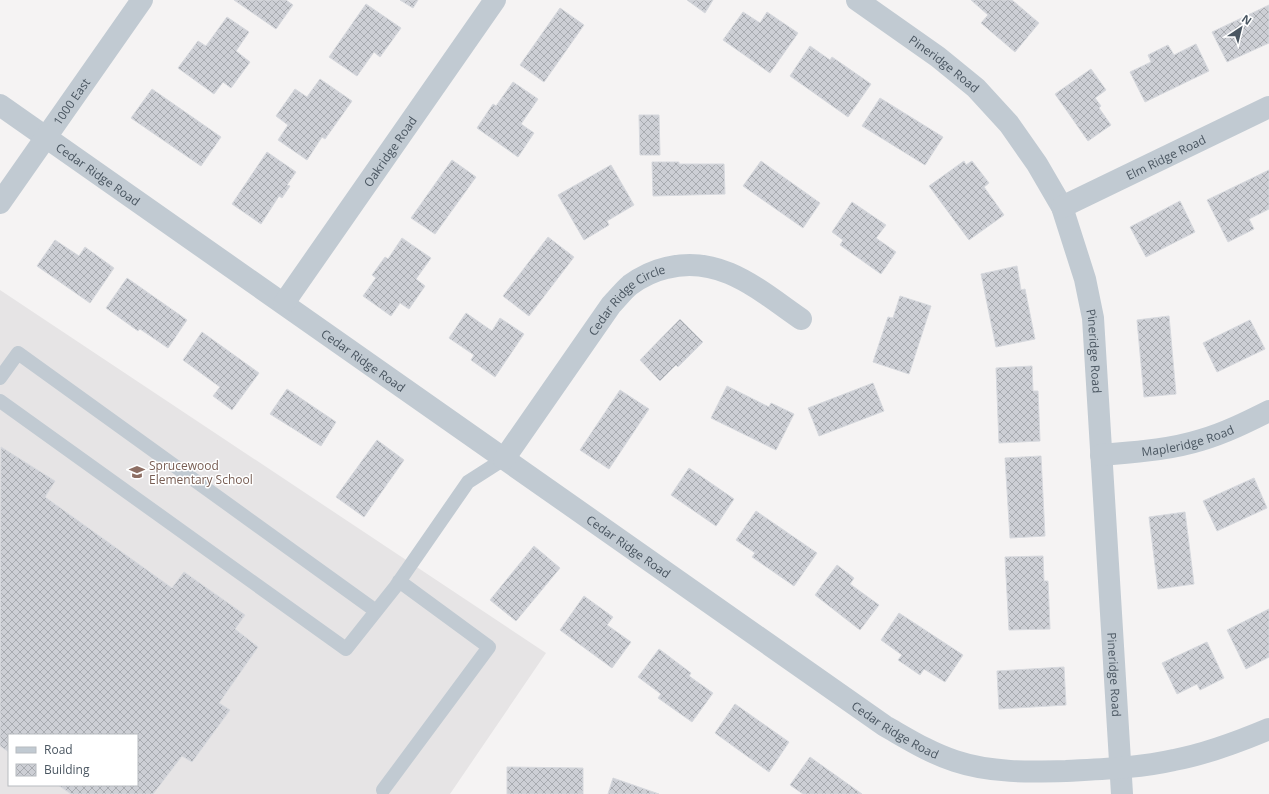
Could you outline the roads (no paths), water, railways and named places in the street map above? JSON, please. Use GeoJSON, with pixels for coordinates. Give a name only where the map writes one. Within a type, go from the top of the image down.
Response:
{"type":"FeatureCollection","features":[{"type":"Feature","properties":{"kind":"street","name":"1000 East"},"geometry":{"type":"LineString","coordinates":[[0,202],[142,0]]}},
{"type":"Feature","properties":{"kind":"street","name":"Oakridge Road"},"geometry":{"type":"LineString","coordinates":[[284,303],[495,0]]}},
{"type":"Feature","properties":{"kind":"street","name":"Pineridge Road"},"geometry":{"type":"LineString","coordinates":[[857,0],[938,57],[976,88],[1009,124],[1037,164],[1062,207],[1085,279],[1093,318],[1122,794]]}},
{"type":"Feature","properties":{"kind":"street","name":"Cedar Ridge Road"},"geometry":{"type":"LineString","coordinates":[[0,105],[885,726],[919,745],[955,761],[993,770],[1033,772],[1120,768],[1174,760],[1224,747],[1269,729]]}},
{"type":"Feature","properties":{"kind":"street","name":"Elm Ridge Road"},"geometry":{"type":"LineString","coordinates":[[1062,207],[1269,107]]}},
{"type":"Feature","properties":{"kind":"street","name":"Cedar Ridge Circle"},"geometry":{"type":"LineString","coordinates":[[504,459],[611,305],[630,285],[652,271],[677,265],[702,264],[728,271],[801,319]]}},
{"type":"Feature","properties":{"kind":"street","name":"Mapleridge Road"},"geometry":{"type":"LineString","coordinates":[[1101,455],[1170,448],[1202,440],[1232,429],[1269,411]]}},
{"type":"Feature","properties":{"kind":"lane"},"geometry":{"type":"LineString","coordinates":[[0,378],[18,353],[376,611]]}},
{"type":"Feature","properties":{"kind":"lane"},"geometry":{"type":"LineString","coordinates":[[0,402],[346,649],[399,580],[468,482],[504,459]]}},
{"type":"Feature","properties":{"kind":"lane"},"geometry":{"type":"LineString","coordinates":[[383,790],[489,646],[399,580]]}},
{"type":"Feature","properties":{"kind":"place","name":"Sprucewood Elementary School"},"geometry":{"type":"Point","coordinates":[137,472]}}]}
